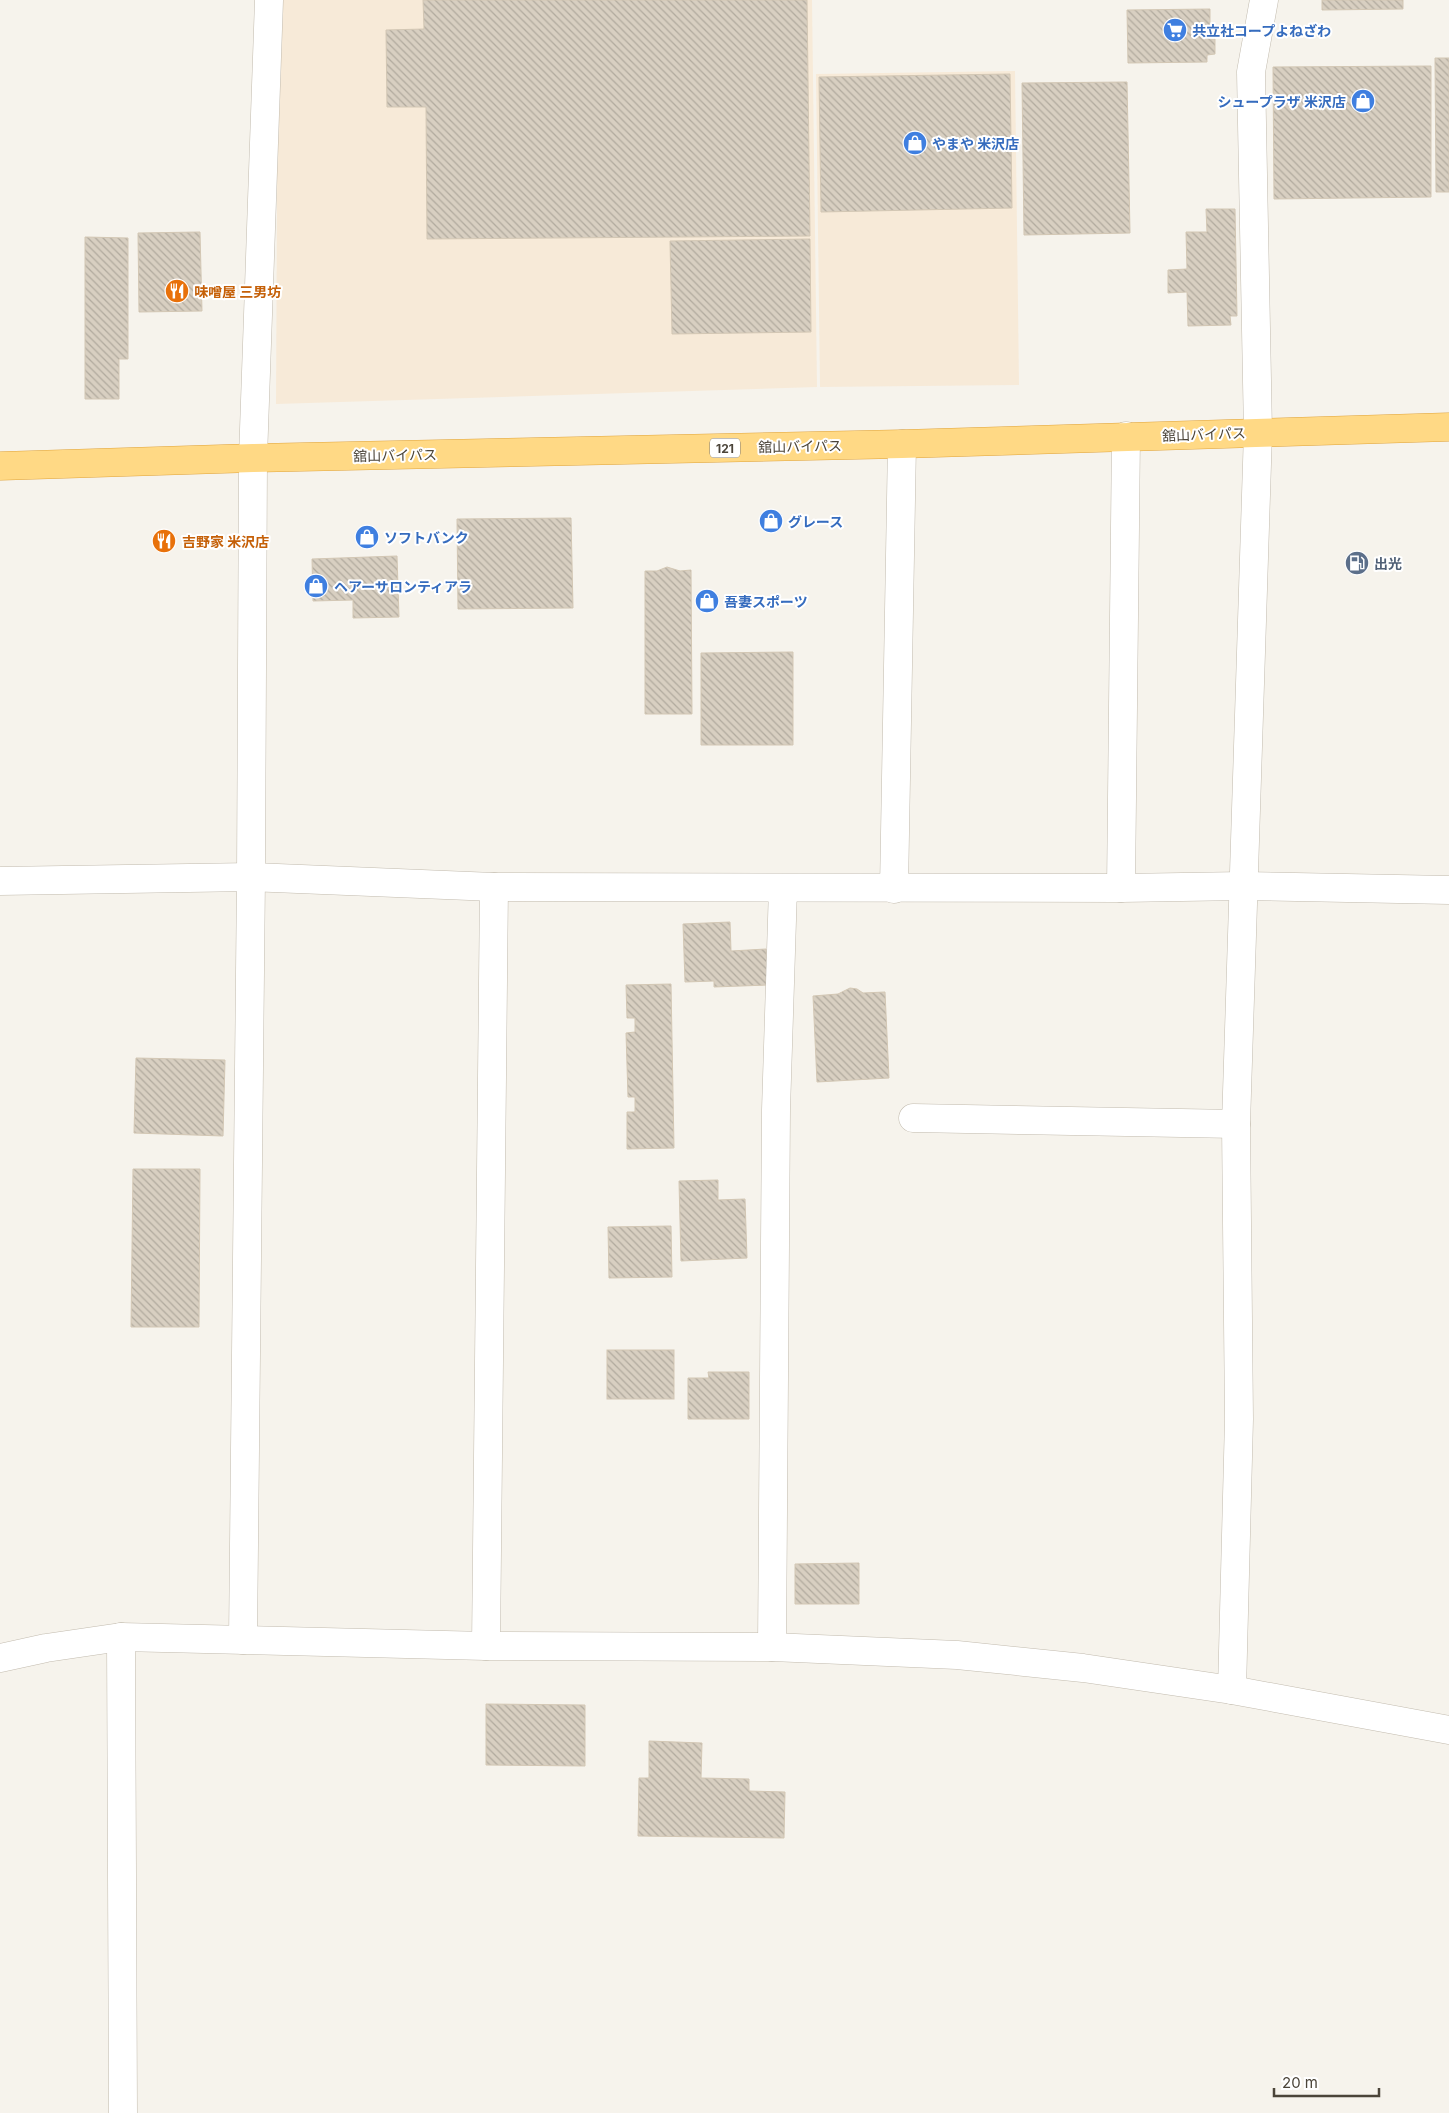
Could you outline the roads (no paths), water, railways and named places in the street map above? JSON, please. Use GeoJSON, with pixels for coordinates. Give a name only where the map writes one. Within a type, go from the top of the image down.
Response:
{"type":"FeatureCollection","features":[{"type":"Feature","properties":{"kind":"highway","name":"舘山バイパス"},"geometry":{"type":"LineString","coordinates":[[0,466],[253,458],[902,444],[1449,427]]}},
{"type":"Feature","properties":{"kind":"street"},"geometry":{"type":"LineString","coordinates":[[243,1640],[251,877],[253,458],[268,0]]}},
{"type":"Feature","properties":{"kind":"street"},"geometry":{"type":"LineString","coordinates":[[1232,1690],[1239,1419],[1236,1124],[1242,886],[1258,432],[1251,72],[1264,0]]}},
{"type":"Feature","properties":{"kind":"street"},"geometry":{"type":"LineString","coordinates":[[1121,888],[1126,436]]}},
{"type":"Feature","properties":{"kind":"street"},"geometry":{"type":"LineString","coordinates":[[894,888],[902,444]]}},
{"type":"Feature","properties":{"kind":"street"},"geometry":{"type":"LineString","coordinates":[[0,882],[251,877],[494,887],[1121,888],[1242,886],[1449,890]]}},
{"type":"Feature","properties":{"kind":"street"},"geometry":{"type":"LineString","coordinates":[[486,1646],[494,887]]}},
{"type":"Feature","properties":{"kind":"street"},"geometry":{"type":"LineString","coordinates":[[772,1647],[776,1110],[783,888]]}},
{"type":"Feature","properties":{"kind":"street"},"geometry":{"type":"LineString","coordinates":[[912,1118],[1236,1124]]}},
{"type":"Feature","properties":{"kind":"street"},"geometry":{"type":"LineString","coordinates":[[122,1637],[123,2113]]}},
{"type":"Feature","properties":{"kind":"street"},"geometry":{"type":"LineString","coordinates":[[0,1658],[46,1648],[122,1637],[486,1646],[772,1647],[957,1655],[1083,1668],[1232,1690],[1449,1730]]}},
{"type":"Feature","properties":{"kind":"place","name":"共立社コープよねざわ"},"geometry":{"type":"Point","coordinates":[1175,30]}},
{"type":"Feature","properties":{"kind":"place","name":"シュープラザ 米沢店"},"geometry":{"type":"Point","coordinates":[1363,101]}},
{"type":"Feature","properties":{"kind":"place","name":"やまや 米沢店"},"geometry":{"type":"Point","coordinates":[915,143]}},
{"type":"Feature","properties":{"kind":"place","name":"味噌屋 三男坊"},"geometry":{"type":"Point","coordinates":[177,291]}},
{"type":"Feature","properties":{"kind":"place","name":"グレース"},"geometry":{"type":"Point","coordinates":[771,521]}},
{"type":"Feature","properties":{"kind":"place","name":"ソフトバンク"},"geometry":{"type":"Point","coordinates":[367,537]}},
{"type":"Feature","properties":{"kind":"place","name":"吉野家 米沢店"},"geometry":{"type":"Point","coordinates":[164,541]}},
{"type":"Feature","properties":{"kind":"place","name":"出光"},"geometry":{"type":"Point","coordinates":[1357,563]}},
{"type":"Feature","properties":{"kind":"place","name":"ヘアーサロンティアラ"},"geometry":{"type":"Point","coordinates":[316,586]}},
{"type":"Feature","properties":{"kind":"place","name":"吾妻スポーツ"},"geometry":{"type":"Point","coordinates":[707,601]}}]}
